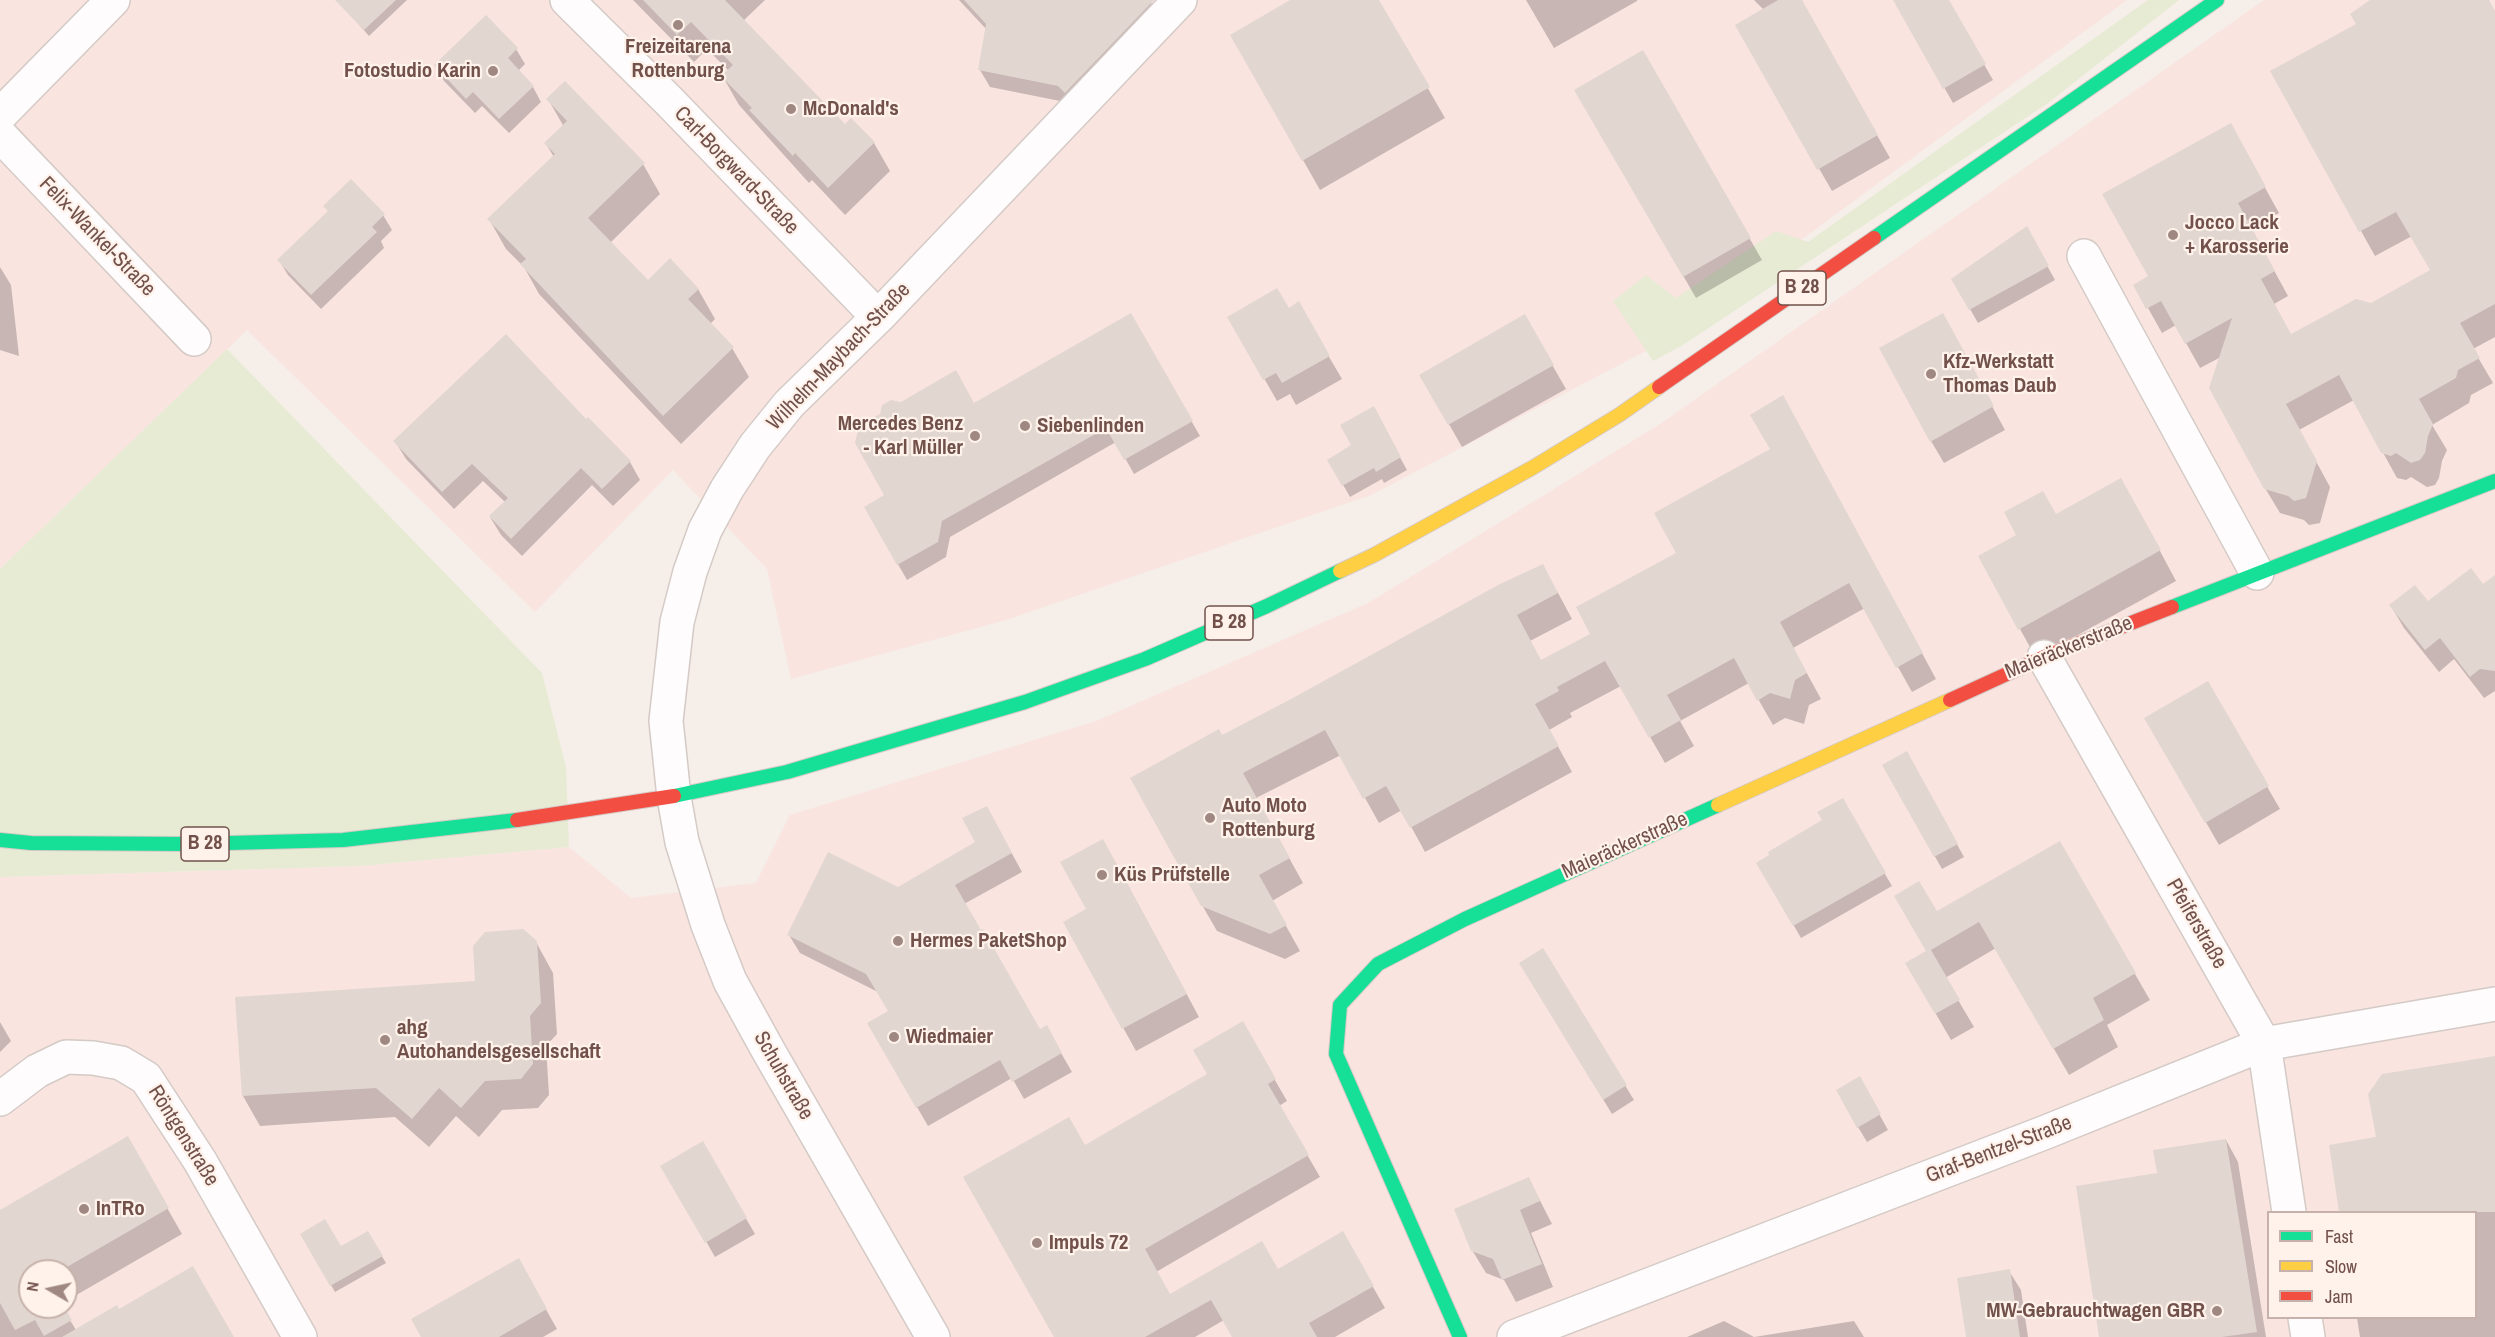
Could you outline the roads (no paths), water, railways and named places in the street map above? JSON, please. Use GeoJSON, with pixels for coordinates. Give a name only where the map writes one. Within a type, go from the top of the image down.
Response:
{"type":"FeatureCollection","features":[{"type":"Feature","properties":{"kind":"main road","name":"B 28"},"geometry":{"type":"LineString","coordinates":[[0,840],[31,843],[131,844],[332,840],[480,825],[674,797],[787,772],[924,734],[1081,683],[1208,633],[1374,555],[1532,468],[1619,415],[2217,0]]}},
{"type":"Feature","properties":{"kind":"main road","name":"Maieräckerstraße"},"geometry":{"type":"LineString","coordinates":[[1460,1337],[1336,1054],[1340,1005],[1378,964],[1465,919],[2044,657],[2495,481]]}},
{"type":"Feature","properties":{"kind":"street"},"geometry":{"type":"LineString","coordinates":[[0,115],[113,0]]}},
{"type":"Feature","properties":{"kind":"street","name":"Carl-Borgward-Straße"},"geometry":{"type":"LineString","coordinates":[[567,0],[878,317]]}},
{"type":"Feature","properties":{"kind":"street","name":"Wilhelm-Maybach-Straße"},"geometry":{"type":"LineString","coordinates":[[674,797],[666,721],[677,622],[690,572],[705,530],[727,489],[755,446],[789,404],[878,317],[1180,0]]}},
{"type":"Feature","properties":{"kind":"street","name":"Felix-Wankel-Straße"},"geometry":{"type":"LineString","coordinates":[[0,135],[194,339]]}},
{"type":"Feature","properties":{"kind":"street"},"geometry":{"type":"LineString","coordinates":[[2085,256],[2257,573]]}},
{"type":"Feature","properties":{"kind":"street","name":"Pfeiferstraße"},"geometry":{"type":"LineString","coordinates":[[2044,657],[2264,1044],[2289,1211]]}},
{"type":"Feature","properties":{"kind":"street","name":"Schuhstraße"},"geometry":{"type":"LineString","coordinates":[[674,797],[682,842],[695,888],[730,981],[933,1337]]}},
{"type":"Feature","properties":{"kind":"street","name":"Graf-Bentzel-Straße"},"geometry":{"type":"LineString","coordinates":[[1514,1337],[2046,1132],[2264,1044],[2495,1004]]}},
{"type":"Feature","properties":{"kind":"street","name":"Röntgenstraße"},"geometry":{"type":"LineString","coordinates":[[0,1099],[38,1071],[66,1057],[93,1058],[121,1064],[146,1078],[201,1161],[300,1337]]}},
{"type":"Feature","properties":{"kind":"street"},"geometry":{"type":"LineString","coordinates":[[2305,1319],[2308,1337]]}},
{"type":"Feature","properties":{"kind":"place","name":"Freizeitarena Rottenburg"},"geometry":{"type":"Point","coordinates":[678,25]}},
{"type":"Feature","properties":{"kind":"place","name":"Fotostudio Karin"},"geometry":{"type":"Point","coordinates":[493,71]}},
{"type":"Feature","properties":{"kind":"place","name":"McDonald's"},"geometry":{"type":"Point","coordinates":[791,109]}},
{"type":"Feature","properties":{"kind":"place","name":"Jocco Lack + Karosserie"},"geometry":{"type":"Point","coordinates":[2173,235]}},
{"type":"Feature","properties":{"kind":"place","name":"Kfz-Werkstatt Thomas Daub"},"geometry":{"type":"Point","coordinates":[1931,374]}},
{"type":"Feature","properties":{"kind":"place","name":"Siebenlinden"},"geometry":{"type":"Point","coordinates":[1025,426]}},
{"type":"Feature","properties":{"kind":"place","name":"Mercedes Benz - Karl Müller"},"geometry":{"type":"Point","coordinates":[975,436]}},
{"type":"Feature","properties":{"kind":"place","name":"Auto Moto Rottenburg"},"geometry":{"type":"Point","coordinates":[1210,818]}},
{"type":"Feature","properties":{"kind":"place","name":"Küs Prüfstelle"},"geometry":{"type":"Point","coordinates":[1102,875]}},
{"type":"Feature","properties":{"kind":"place","name":"Hermes PaketShop"},"geometry":{"type":"Point","coordinates":[898,941]}},
{"type":"Feature","properties":{"kind":"place","name":"Wiedmaier"},"geometry":{"type":"Point","coordinates":[894,1037]}},
{"type":"Feature","properties":{"kind":"place","name":"ahg Autohandelsgesellschaft"},"geometry":{"type":"Point","coordinates":[385,1040]}},
{"type":"Feature","properties":{"kind":"place","name":"InTRo"},"geometry":{"type":"Point","coordinates":[84,1209]}},
{"type":"Feature","properties":{"kind":"place","name":"Impuls 72"},"geometry":{"type":"Point","coordinates":[1037,1243]}},
{"type":"Feature","properties":{"kind":"place","name":"MW-Gebrauchtwagen GBR"},"geometry":{"type":"Point","coordinates":[2217,1311]}}]}
